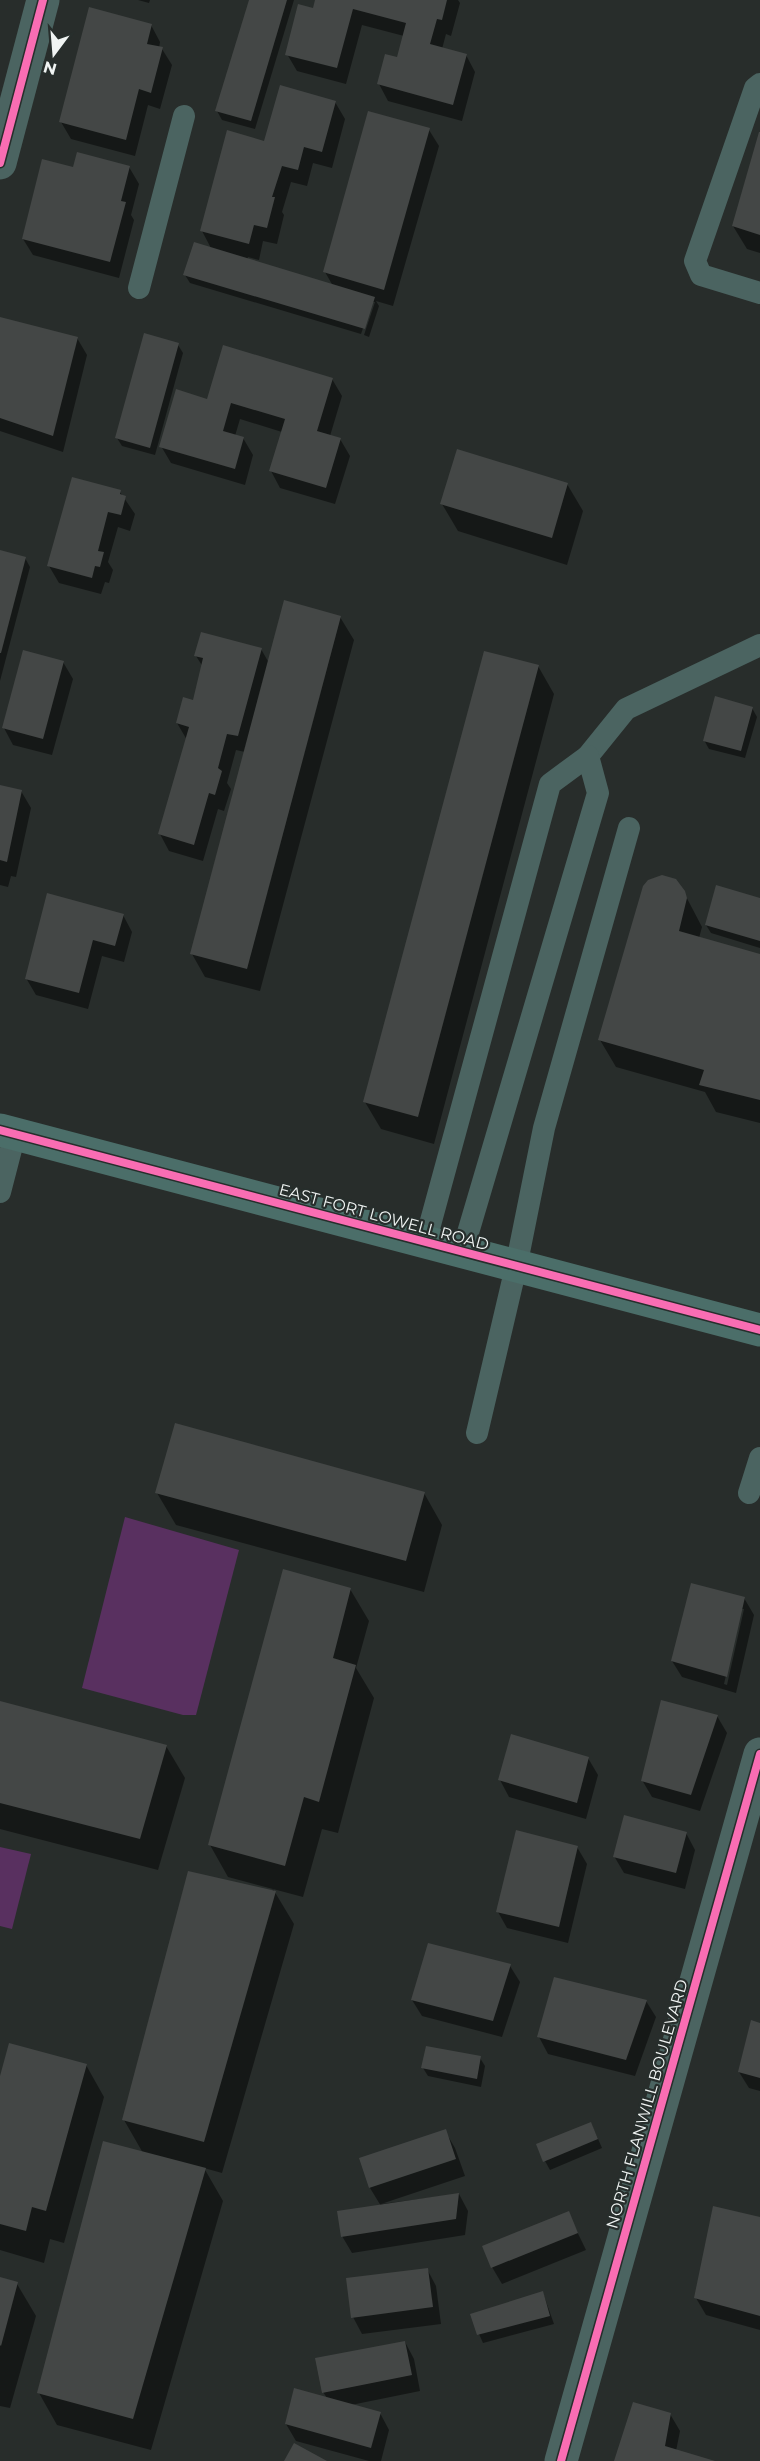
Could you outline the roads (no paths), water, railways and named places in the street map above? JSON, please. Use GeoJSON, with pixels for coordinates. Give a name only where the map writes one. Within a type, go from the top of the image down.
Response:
{"type":"FeatureCollection","features":[{"type":"Feature","properties":{"kind":"main road","name":"EAST FORT LOWELL ROAD"},"geometry":{"type":"LineString","coordinates":[[8,1132],[760,1330]]}},
{"type":"Feature","properties":{"kind":"street"},"geometry":{"type":"LineString","coordinates":[[0,163],[43,0]]}},
{"type":"Feature","properties":{"kind":"street","name":"NORTH FLANWILL BOULEVARD"},"geometry":{"type":"LineString","coordinates":[[561,2461],[760,1754]]}},
{"type":"Feature","properties":{"kind":"lane"},"geometry":{"type":"LineString","coordinates":[[760,84],[755,88],[695,261],[701,275],[760,293]]}},
{"type":"Feature","properties":{"kind":"lane"},"geometry":{"type":"LineString","coordinates":[[139,288],[184,116]]}},
{"type":"Feature","properties":{"kind":"lane"},"geometry":{"type":"LineString","coordinates":[[425,1243],[550,784],[588,756],[626,709],[760,645]]}},
{"type":"Feature","properties":{"kind":"lane"},"geometry":{"type":"LineString","coordinates":[[462,1253],[598,793],[588,756]]}},
{"type":"Feature","properties":{"kind":"lane"},"geometry":{"type":"LineString","coordinates":[[477,1433],[516,1267],[544,1128],[629,828]]}},
{"type":"Feature","properties":{"kind":"lane"},"geometry":{"type":"LineString","coordinates":[[0,1192],[8,1132]]}},
{"type":"Feature","properties":{"kind":"lane"},"geometry":{"type":"LineString","coordinates":[[749,1493],[760,1458]]}}]}
